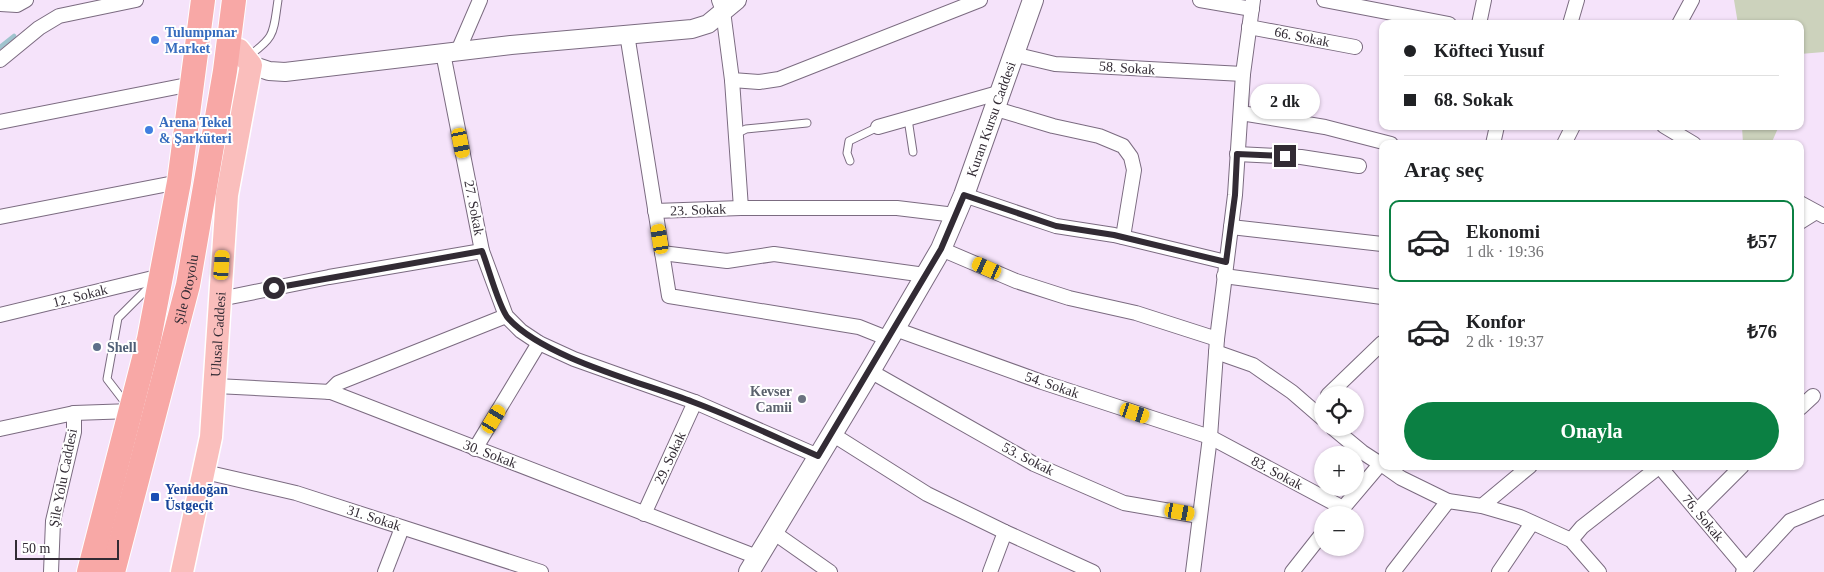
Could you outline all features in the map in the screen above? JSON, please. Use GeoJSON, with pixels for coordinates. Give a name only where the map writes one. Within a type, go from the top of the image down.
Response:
{"type":"FeatureCollection","features":[{"type":"Feature","properties":{"kind":"highway"},"geometry":{"type":"LineString","coordinates":[[190,0],[192,84]]}},
{"type":"Feature","properties":{"kind":"highway","name":"Şile Otoyolu"},"geometry":{"type":"LineString","coordinates":[[90,572],[149,339],[178,182],[203,0]]}},
{"type":"Feature","properties":{"kind":"highway","name":"Şile Otoyolu"},"geometry":{"type":"LineString","coordinates":[[113,572],[188,285],[234,0]]}},
{"type":"Feature","properties":{"kind":"highway"},"geometry":{"type":"LineString","coordinates":[[188,285],[214,173],[245,58],[247,0]]}},
{"type":"Feature","properties":{"kind":"main road","name":"Kuran Kursu Caddesi"},"geometry":{"type":"LineString","coordinates":[[753,564],[870,371],[941,249],[964,195],[1012,54],[1033,0]]}},
{"type":"Feature","properties":{"kind":"main road","name":"Ulusal Caddesi"},"geometry":{"type":"LineString","coordinates":[[182,572],[211,437],[216,386],[227,195],[245,58]]}},
{"type":"Feature","properties":{"kind":"street"},"geometry":{"type":"LineString","coordinates":[[0,4],[17,5],[26,0]]}},
{"type":"Feature","properties":{"kind":"street"},"geometry":{"type":"LineString","coordinates":[[0,60],[38,28],[59,16],[136,0]]}},
{"type":"Feature","properties":{"kind":"street"},"geometry":{"type":"LineString","coordinates":[[451,52],[480,0]]}},
{"type":"Feature","properties":{"kind":"street"},"geometry":{"type":"LineString","coordinates":[[732,80],[759,82],[779,79],[980,0]]}},
{"type":"Feature","properties":{"kind":"street"},"geometry":{"type":"LineString","coordinates":[[1193,572],[1210,438],[1217,346],[1235,195],[1243,74],[1252,5],[1200,0]]}},
{"type":"Feature","properties":{"kind":"street"},"geometry":{"type":"LineString","coordinates":[[1324,0],[1394,6],[1437,20]]}},
{"type":"Feature","properties":{"kind":"street"},"geometry":{"type":"LineString","coordinates":[[1480,20],[1484,0]]}},
{"type":"Feature","properties":{"kind":"street"},"geometry":{"type":"LineString","coordinates":[[1571,20],[1577,0]]}},
{"type":"Feature","properties":{"kind":"street"},"geometry":{"type":"LineString","coordinates":[[1681,20],[1692,0]]}},
{"type":"Feature","properties":{"kind":"street"},"geometry":{"type":"LineString","coordinates":[[245,58],[268,71],[285,72],[451,52],[692,29],[708,24],[726,4]]}},
{"type":"Feature","properties":{"kind":"street"},"geometry":{"type":"LineString","coordinates":[[726,4],[741,208]]}},
{"type":"Feature","properties":{"kind":"street","name":"66. Sokak"},"geometry":{"type":"LineString","coordinates":[[1249,27],[1354,48]]}},
{"type":"Feature","properties":{"kind":"street"},"geometry":{"type":"LineString","coordinates":[[627,34],[662,253],[727,261],[774,254],[925,275]]}},
{"type":"Feature","properties":{"kind":"street","name":"27. Sokak"},"geometry":{"type":"LineString","coordinates":[[451,52],[482,251],[506,316],[521,331],[539,343],[574,359],[695,402],[818,456]]}},
{"type":"Feature","properties":{"kind":"street","name":"58. Sokak"},"geometry":{"type":"LineString","coordinates":[[1012,54],[1055,64],[1243,74]]}},
{"type":"Feature","properties":{"kind":"street"},"geometry":{"type":"LineString","coordinates":[[0,122],[192,84]]}},
{"type":"Feature","properties":{"kind":"street"},"geometry":{"type":"LineString","coordinates":[[878,127],[908,118],[996,100],[1052,126],[1099,136],[1123,146],[1131,157],[1134,170],[1123,238]]}},
{"type":"Feature","properties":{"kind":"street"},"geometry":{"type":"LineString","coordinates":[[1241,113],[1325,127],[1379,141]]}},
{"type":"Feature","properties":{"kind":"street"},"geometry":{"type":"LineString","coordinates":[[1671,130],[1687,140]]}},
{"type":"Feature","properties":{"kind":"street"},"geometry":{"type":"LineString","coordinates":[[1237,154],[1301,157],[1359,166]]}},
{"type":"Feature","properties":{"kind":"street"},"geometry":{"type":"LineString","coordinates":[[0,217],[178,182]]}},
{"type":"Feature","properties":{"kind":"street"},"geometry":{"type":"LineString","coordinates":[[964,195],[1056,226],[1123,238],[1225,269],[1379,296]]}},
{"type":"Feature","properties":{"kind":"street"},"geometry":{"type":"LineString","coordinates":[[1804,205],[1820,214]]}},
{"type":"Feature","properties":{"kind":"street","name":"23. Sokak"},"geometry":{"type":"LineString","coordinates":[[655,211],[741,208],[898,208],[955,215]]}},
{"type":"Feature","properties":{"kind":"street"},"geometry":{"type":"LineString","coordinates":[[1804,220],[1820,214]]}},
{"type":"Feature","properties":{"kind":"street"},"geometry":{"type":"LineString","coordinates":[[1231,227],[1379,244]]}},
{"type":"Feature","properties":{"kind":"street"},"geometry":{"type":"LineString","coordinates":[[941,249],[1016,281],[1070,298],[1136,313],[1217,346],[1253,365],[1314,406]]}},
{"type":"Feature","properties":{"kind":"street"},"geometry":{"type":"LineString","coordinates":[[220,300],[330,277],[482,251]]}},
{"type":"Feature","properties":{"kind":"street","name":"54. Sokak"},"geometry":{"type":"LineString","coordinates":[[662,253],[669,296],[892,334],[1210,438]]}},
{"type":"Feature","properties":{"kind":"street","name":"12. Sokak"},"geometry":{"type":"LineString","coordinates":[[0,316],[161,276]]}},
{"type":"Feature","properties":{"kind":"street"},"geometry":{"type":"LineString","coordinates":[[329,392],[338,383],[506,316]]}},
{"type":"Feature","properties":{"kind":"street"},"geometry":{"type":"LineString","coordinates":[[475,449],[539,343]]}},
{"type":"Feature","properties":{"kind":"street"},"geometry":{"type":"LineString","coordinates":[[1337,386],[1379,346]]}},
{"type":"Feature","properties":{"kind":"street","name":"53. Sokak"},"geometry":{"type":"LineString","coordinates":[[870,371],[1034,464],[1124,502],[1199,516]]}},
{"type":"Feature","properties":{"kind":"street","name":"30. Sokak"},"geometry":{"type":"LineString","coordinates":[[216,386],[329,392],[644,514],[753,564]]}},
{"type":"Feature","properties":{"kind":"street"},"geometry":{"type":"LineString","coordinates":[[1804,404],[1813,396]]}},
{"type":"Feature","properties":{"kind":"street","name":"29. Sokak"},"geometry":{"type":"LineString","coordinates":[[644,514],[695,402]]}},
{"type":"Feature","properties":{"kind":"street"},"geometry":{"type":"LineString","coordinates":[[0,429],[74,413],[132,411]]}},
{"type":"Feature","properties":{"kind":"street","name":"Şile Yolu Caddesi"},"geometry":{"type":"LineString","coordinates":[[51,572],[53,521],[74,432],[74,413]]}},
{"type":"Feature","properties":{"kind":"street"},"geometry":{"type":"LineString","coordinates":[[832,434],[927,494],[1005,532],[1069,567],[1093,572]]}},
{"type":"Feature","properties":{"kind":"street"},"geometry":{"type":"LineString","coordinates":[[1344,436],[1379,462]]}},
{"type":"Feature","properties":{"kind":"street","name":"83. Sokak"},"geometry":{"type":"LineString","coordinates":[[1210,438],[1331,506]]}},
{"type":"Feature","properties":{"kind":"street"},"geometry":{"type":"LineString","coordinates":[[1344,506],[1379,467]]}},
{"type":"Feature","properties":{"kind":"street"},"geometry":{"type":"LineString","coordinates":[[1390,470],[1401,478],[1448,501],[1482,506],[1532,523],[1571,540],[1599,572]]}},
{"type":"Feature","properties":{"kind":"street"},"geometry":{"type":"LineString","coordinates":[[1482,506],[1525,470]]}},
{"type":"Feature","properties":{"kind":"street"},"geometry":{"type":"LineString","coordinates":[[1571,540],[1582,527],[1655,470]]}},
{"type":"Feature","properties":{"kind":"street","name":"76. Sokak"},"geometry":{"type":"LineString","coordinates":[[1663,470],[1744,570]]}},
{"type":"Feature","properties":{"kind":"street"},"geometry":{"type":"LineString","coordinates":[[1697,511],[1738,470]]}},
{"type":"Feature","properties":{"kind":"street","name":"31. Sokak"},"geometry":{"type":"LineString","coordinates":[[205,472],[296,493],[541,572]]}},
{"type":"Feature","properties":{"kind":"street"},"geometry":{"type":"LineString","coordinates":[[1393,572],[1448,501]]}},
{"type":"Feature","properties":{"kind":"street"},"geometry":{"type":"LineString","coordinates":[[1744,570],[1790,521],[1824,507]]}},
{"type":"Feature","properties":{"kind":"street"},"geometry":{"type":"LineString","coordinates":[[1499,572],[1532,523]]}},
{"type":"Feature","properties":{"kind":"street"},"geometry":{"type":"LineString","coordinates":[[385,572],[402,528]]}},
{"type":"Feature","properties":{"kind":"street"},"geometry":{"type":"LineString","coordinates":[[773,532],[830,572]]}},
{"type":"Feature","properties":{"kind":"street"},"geometry":{"type":"LineString","coordinates":[[990,572],[1005,532]]}},
{"type":"Feature","properties":{"kind":"street"},"geometry":{"type":"LineString","coordinates":[[1292,572],[1314,544]]}},
{"type":"Feature","properties":{"kind":"lane"},"geometry":{"type":"LineString","coordinates":[[245,58],[269,41],[272,35],[278,0]]}},
{"type":"Feature","properties":{"kind":"lane"},"geometry":{"type":"LineString","coordinates":[[908,118],[913,152]]}},
{"type":"Feature","properties":{"kind":"lane"},"geometry":{"type":"LineString","coordinates":[[736,134],[746,129],[807,123]]}},
{"type":"Feature","properties":{"kind":"lane"},"geometry":{"type":"LineString","coordinates":[[850,161],[847,154],[849,141],[878,127]]}},
{"type":"Feature","properties":{"kind":"lane"},"geometry":{"type":"LineString","coordinates":[[132,411],[107,379],[118,318],[161,276]]}},
{"type":"Feature","properties":{"kind":"green space"},"geometry":{"type":"Polygon","coordinates":[[[1734,0],[1824,0],[1824,52],[1804,54],[1804,20],[1737,20],[1734,0]]]}},
{"type":"Feature","properties":{"kind":"green space"},"geometry":{"type":"Polygon","coordinates":[[[1742,130],[1777,130],[1773,140],[1743,140],[1742,130]]]}},
{"type":"Feature","properties":{"kind":"waterway"},"geometry":{"type":"LineString","coordinates":[[0,47],[14,36]]}},
{"type":"Feature","properties":{"kind":"place","name":"Tulumpınar Market"},"geometry":{"type":"Point","coordinates":[155,40]}},
{"type":"Feature","properties":{"kind":"place","name":"Arena Tekel & Şarküteri"},"geometry":{"type":"Point","coordinates":[149,130]}},
{"type":"Feature","properties":{"kind":"place","name":"Shell"},"geometry":{"type":"Point","coordinates":[97,347]}},
{"type":"Feature","properties":{"kind":"place","name":"Kevser Camii"},"geometry":{"type":"Point","coordinates":[802,399]}},
{"type":"Feature","properties":{"kind":"place","name":"Yenidoğan Üstgeçit"},"geometry":{"type":"Point","coordinates":[155,497]}},
{"type":"Feature","properties":{"kind":"route"},"geometry":{"type":"LineString","coordinates":[[274,288],[482,251],[506,316],[521,331],[539,343],[574,359],[695,402],[818,456],[941,249],[964,195],[1056,226],[1114,235],[1155,246],[1208,256],[1226,262],[1235,195],[1237,154],[1285,156]]}}]}
